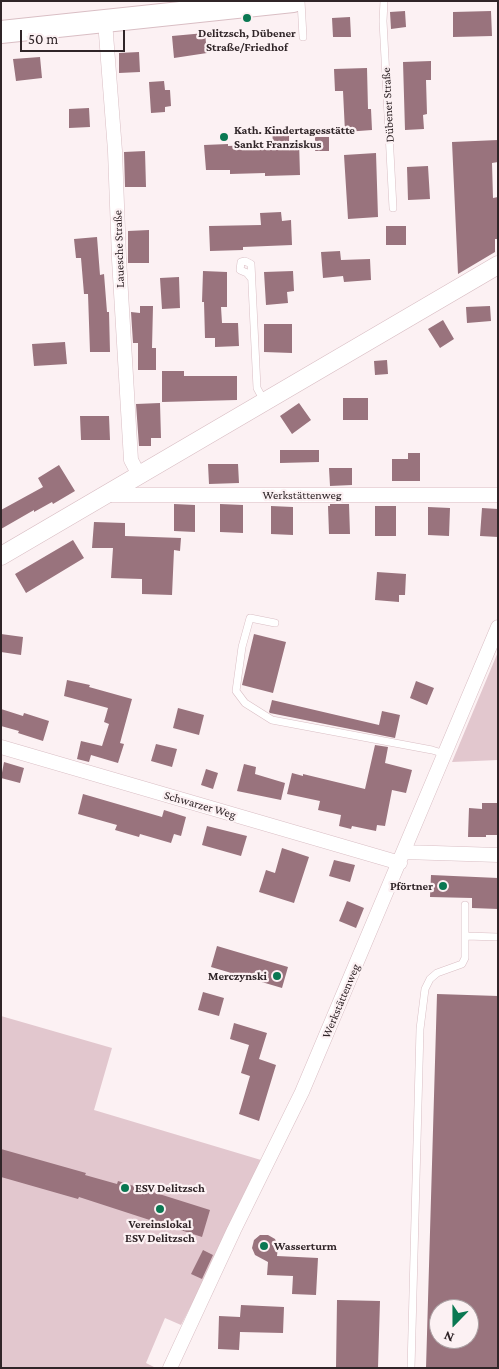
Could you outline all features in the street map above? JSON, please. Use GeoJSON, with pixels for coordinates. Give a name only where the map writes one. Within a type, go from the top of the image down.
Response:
{"type":"FeatureCollection","features":[{"type":"Feature","properties":{"kind":"main road"},"geometry":{"type":"LineString","coordinates":[[1,32],[293,1]]}},
{"type":"Feature","properties":{"kind":"street","name":"Lauesche Straße"},"geometry":{"type":"LineString","coordinates":[[105,21],[115,151],[118,260],[131,460],[139,475]]}},
{"type":"Feature","properties":{"kind":"street"},"geometry":{"type":"LineString","coordinates":[[1,556],[498,265]]}},
{"type":"Feature","properties":{"kind":"street","name":"Werkstättenweg"},"geometry":{"type":"LineString","coordinates":[[105,495],[498,495]]}},
{"type":"Feature","properties":{"kind":"street","name":"Werkstättenweg"},"geometry":{"type":"LineString","coordinates":[[170,1368],[234,1230],[302,1092],[498,627]]}},
{"type":"Feature","properties":{"kind":"street","name":"Schwarzer Weg"},"geometry":{"type":"LineString","coordinates":[[1,747],[402,858],[498,855]]}},
{"type":"Feature","properties":{"kind":"lane"},"geometry":{"type":"LineString","coordinates":[[301,1],[303,37]]}},
{"type":"Feature","properties":{"kind":"lane","name":"Dübener Straße"},"geometry":{"type":"LineString","coordinates":[[384,1],[383,22],[393,208]]}},
{"type":"Feature","properties":{"kind":"lane"},"geometry":{"type":"LineString","coordinates":[[251,278],[257,388],[265,402]]}},
{"type":"Feature","properties":{"kind":"lane"},"geometry":{"type":"LineString","coordinates":[[275,623],[250,618],[242,648],[236,691],[245,703],[272,720],[445,754]]}},
{"type":"Feature","properties":{"kind":"lane"},"geometry":{"type":"LineString","coordinates":[[411,1368],[420,1029],[425,989],[430,979],[437,973],[462,964],[466,958],[465,905]]}},
{"type":"Feature","properties":{"kind":"lane"},"geometry":{"type":"LineString","coordinates":[[466,936],[498,937]]}},
{"type":"Feature","properties":{"kind":"shaded area"},"geometry":{"type":"Polygon","coordinates":[[[498,652],[498,760],[452,762],[498,652]]]}},
{"type":"Feature","properties":{"kind":"shaded area","name":"ESV Delitzsch"},"geometry":{"type":"Polygon","coordinates":[[[1,1016],[112,1048],[94,1110],[261,1160],[238,1215],[181,1325],[165,1318],[146,1363],[156,1368],[1,1368],[1,1016]]]}},
{"type":"Feature","properties":{"kind":"building"},"geometry":{"type":"Polygon","coordinates":[[[405,11],[406,27],[391,29],[390,12],[405,11]]]}},
{"type":"Feature","properties":{"kind":"building"},"geometry":{"type":"Polygon","coordinates":[[[491,11],[492,36],[453,37],[453,12],[491,11]]]}},
{"type":"Feature","properties":{"kind":"building"},"geometry":{"type":"Polygon","coordinates":[[[350,17],[351,37],[333,37],[332,18],[350,17]]]}},
{"type":"Feature","properties":{"kind":"building"},"geometry":{"type":"Polygon","coordinates":[[[205,33],[207,53],[174,58],[172,36],[205,33]]]}},
{"type":"Feature","properties":{"kind":"building"},"geometry":{"type":"Polygon","coordinates":[[[139,52],[140,72],[119,73],[119,53],[139,52]]]}},
{"type":"Feature","properties":{"kind":"building"},"geometry":{"type":"Polygon","coordinates":[[[40,57],[42,78],[16,81],[13,59],[40,57]]]}},
{"type":"Feature","properties":{"kind":"building"},"geometry":{"type":"Polygon","coordinates":[[[431,61],[431,80],[426,80],[427,114],[423,115],[424,129],[405,130],[403,62],[431,61]]]}},
{"type":"Feature","properties":{"kind":"building"},"geometry":{"type":"Polygon","coordinates":[[[367,68],[368,109],[371,109],[372,130],[345,132],[343,91],[335,91],[334,69],[367,68]]]}},
{"type":"Feature","properties":{"kind":"building"},"geometry":{"type":"Polygon","coordinates":[[[164,81],[165,90],[170,90],[171,106],[165,107],[165,112],[151,113],[149,82],[164,81]]]}},
{"type":"Feature","properties":{"kind":"building"},"geometry":{"type":"Polygon","coordinates":[[[89,108],[90,127],[69,128],[69,109],[89,108]]]}},
{"type":"Feature","properties":{"kind":"building"},"geometry":{"type":"Polygon","coordinates":[[[272,129],[289,129],[289,141],[299,141],[300,175],[265,176],[265,173],[230,174],[230,170],[206,170],[204,145],[273,144],[272,129]]]}},
{"type":"Feature","properties":{"kind":"building"},"geometry":{"type":"Polygon","coordinates":[[[315,137],[329,137],[329,151],[315,151],[315,137]]]}},
{"type":"Feature","properties":{"kind":"building"},"geometry":{"type":"Polygon","coordinates":[[[498,140],[498,162],[492,163],[493,198],[498,197],[498,239],[495,239],[495,252],[458,274],[452,142],[498,140]]]}},
{"type":"Feature","properties":{"kind":"building"},"geometry":{"type":"Polygon","coordinates":[[[145,151],[146,187],[125,187],[124,152],[145,151]]]}},
{"type":"Feature","properties":{"kind":"building"},"geometry":{"type":"Polygon","coordinates":[[[376,153],[378,217],[348,219],[344,155],[376,153]]]}},
{"type":"Feature","properties":{"kind":"building"},"geometry":{"type":"Polygon","coordinates":[[[428,166],[430,199],[408,200],[407,167],[428,166]]]}},
{"type":"Feature","properties":{"kind":"building"},"geometry":{"type":"Polygon","coordinates":[[[281,212],[282,221],[291,220],[292,245],[243,247],[243,250],[210,251],[209,226],[261,225],[260,213],[281,212]]]}},
{"type":"Feature","properties":{"kind":"building"},"geometry":{"type":"Polygon","coordinates":[[[386,226],[406,226],[406,245],[386,245],[386,226]]]}},
{"type":"Feature","properties":{"kind":"building"},"geometry":{"type":"Polygon","coordinates":[[[149,230],[149,263],[128,263],[128,231],[149,230]]]}},
{"type":"Feature","properties":{"kind":"building"},"geometry":{"type":"Polygon","coordinates":[[[97,237],[100,275],[104,274],[107,312],[109,312],[110,352],[90,352],[88,294],[84,294],[81,258],[76,258],[74,239],[97,237]]]}},
{"type":"Feature","properties":{"kind":"building"},"geometry":{"type":"Polygon","coordinates":[[[340,251],[341,260],[370,259],[371,280],[344,282],[343,276],[323,278],[321,252],[340,251]]]}},
{"type":"Feature","properties":{"kind":"building"},"geometry":{"type":"Polygon","coordinates":[[[203,271],[227,272],[227,307],[221,307],[222,323],[238,323],[239,346],[215,347],[215,338],[205,338],[204,302],[202,302],[203,271]]]}},
{"type":"Feature","properties":{"kind":"building"},"geometry":{"type":"Polygon","coordinates":[[[293,271],[294,291],[287,292],[288,303],[266,305],[264,272],[293,271]]]}},
{"type":"Feature","properties":{"kind":"building"},"geometry":{"type":"Polygon","coordinates":[[[179,277],[180,308],[162,309],[160,278],[179,277]]]}},
{"type":"Feature","properties":{"kind":"building"},"geometry":{"type":"Polygon","coordinates":[[[140,306],[153,306],[152,348],[156,348],[156,370],[138,370],[138,343],[133,343],[131,312],[140,313],[140,306]]]}},
{"type":"Feature","properties":{"kind":"building"},"geometry":{"type":"Polygon","coordinates":[[[490,306],[491,321],[467,323],[466,307],[490,306]]]}},
{"type":"Feature","properties":{"kind":"building"},"geometry":{"type":"Polygon","coordinates":[[[443,320],[454,339],[440,348],[428,329],[443,320]]]}},
{"type":"Feature","properties":{"kind":"building"},"geometry":{"type":"Polygon","coordinates":[[[264,324],[292,324],[292,353],[264,352],[264,324]]]}},
{"type":"Feature","properties":{"kind":"building"},"geometry":{"type":"Polygon","coordinates":[[[65,342],[67,364],[34,366],[32,344],[65,342]]]}},
{"type":"Feature","properties":{"kind":"building"},"geometry":{"type":"Polygon","coordinates":[[[387,360],[388,374],[375,375],[374,361],[387,360]]]}},
{"type":"Feature","properties":{"kind":"building"},"geometry":{"type":"Polygon","coordinates":[[[162,371],[184,371],[184,376],[237,376],[237,400],[162,402],[162,371]]]}},
{"type":"Feature","properties":{"kind":"building"},"geometry":{"type":"Polygon","coordinates":[[[343,398],[368,398],[368,420],[343,420],[343,398]]]}},
{"type":"Feature","properties":{"kind":"building"},"geometry":{"type":"Polygon","coordinates":[[[160,403],[161,438],[151,438],[151,446],[139,446],[136,404],[160,403]]]}},
{"type":"Feature","properties":{"kind":"building"},"geometry":{"type":"Polygon","coordinates":[[[299,403],[311,420],[292,434],[280,416],[299,403]]]}},
{"type":"Feature","properties":{"kind":"building"},"geometry":{"type":"Polygon","coordinates":[[[80,416],[109,416],[110,440],[81,440],[80,416]]]}},
{"type":"Feature","properties":{"kind":"building"},"geometry":{"type":"Polygon","coordinates":[[[280,450],[319,450],[319,462],[280,463],[280,450]]]}},
{"type":"Feature","properties":{"kind":"building"},"geometry":{"type":"Polygon","coordinates":[[[408,453],[420,453],[420,481],[392,481],[392,459],[408,459],[408,453]]]}},
{"type":"Feature","properties":{"kind":"building"},"geometry":{"type":"Polygon","coordinates":[[[208,464],[238,464],[239,483],[209,484],[208,464]]]}},
{"type":"Feature","properties":{"kind":"building"},"geometry":{"type":"Polygon","coordinates":[[[59,465],[75,491],[53,504],[52,502],[34,512],[34,510],[1,529],[1,510],[43,487],[38,478],[59,465]]]}},
{"type":"Feature","properties":{"kind":"building"},"geometry":{"type":"Polygon","coordinates":[[[329,468],[352,468],[352,485],[330,486],[329,468]]]}},
{"type":"Feature","properties":{"kind":"building"},"geometry":{"type":"Polygon","coordinates":[[[174,504],[195,505],[195,532],[174,531],[174,504]]]}},
{"type":"Feature","properties":{"kind":"building"},"geometry":{"type":"Polygon","coordinates":[[[220,504],[243,505],[243,533],[220,532],[220,504]]]}},
{"type":"Feature","properties":{"kind":"building"},"geometry":{"type":"Polygon","coordinates":[[[330,504],[349,504],[350,534],[329,534],[328,506],[330,504]]]}},
{"type":"Feature","properties":{"kind":"building"},"geometry":{"type":"Polygon","coordinates":[[[271,506],[293,507],[293,535],[271,534],[271,506]]]}},
{"type":"Feature","properties":{"kind":"building"},"geometry":{"type":"Polygon","coordinates":[[[375,506],[396,506],[396,536],[375,536],[375,506]]]}},
{"type":"Feature","properties":{"kind":"building"},"geometry":{"type":"Polygon","coordinates":[[[428,507],[450,508],[449,536],[428,535],[428,507]]]}},
{"type":"Feature","properties":{"kind":"building"},"geometry":{"type":"Polygon","coordinates":[[[482,508],[498,509],[498,537],[480,536],[482,508]]]}},
{"type":"Feature","properties":{"kind":"building"},"geometry":{"type":"Polygon","coordinates":[[[94,522],[125,523],[125,536],[181,538],[180,551],[174,550],[172,595],[142,594],[142,579],[111,578],[113,548],[92,548],[94,522]]]}},
{"type":"Feature","properties":{"kind":"building"},"geometry":{"type":"Polygon","coordinates":[[[73,540],[84,558],[26,593],[15,574],[73,540]]]}},
{"type":"Feature","properties":{"kind":"building"},"geometry":{"type":"Polygon","coordinates":[[[377,572],[406,574],[405,595],[399,595],[399,602],[375,600],[377,572]]]}},
{"type":"Feature","properties":{"kind":"building"},"geometry":{"type":"Polygon","coordinates":[[[1,634],[23,637],[21,655],[1,652],[1,634]]]}},
{"type":"Feature","properties":{"kind":"building"},"geometry":{"type":"Polygon","coordinates":[[[254,634],[286,642],[273,693],[242,685],[254,634]]]}},
{"type":"Feature","properties":{"kind":"building"},"geometry":{"type":"Polygon","coordinates":[[[67,680],[90,685],[89,687],[132,699],[120,743],[124,744],[118,763],[91,755],[89,762],[77,759],[81,741],[102,746],[109,724],[104,722],[108,708],[64,696],[67,680]]]}},
{"type":"Feature","properties":{"kind":"building"},"geometry":{"type":"Polygon","coordinates":[[[416,681],[434,688],[427,705],[410,698],[416,681]]]}},
{"type":"Feature","properties":{"kind":"building"},"geometry":{"type":"Polygon","coordinates":[[[272,700],[379,725],[382,711],[400,715],[395,738],[270,713],[272,700]]]}},
{"type":"Feature","properties":{"kind":"building"},"geometry":{"type":"Polygon","coordinates":[[[178,708],[204,715],[199,735],[173,728],[178,708]]]}},
{"type":"Feature","properties":{"kind":"building"},"geometry":{"type":"Polygon","coordinates":[[[1,709],[23,716],[24,713],[49,721],[43,741],[1,726],[1,709]]]}},
{"type":"Feature","properties":{"kind":"building"},"geometry":{"type":"Polygon","coordinates":[[[156,744],[177,749],[172,767],[151,761],[156,744]]]}},
{"type":"Feature","properties":{"kind":"building"},"geometry":{"type":"Polygon","coordinates":[[[375,745],[388,747],[385,763],[412,770],[406,793],[392,790],[385,826],[377,825],[376,831],[352,826],[351,829],[339,826],[341,815],[318,810],[320,801],[287,794],[292,773],[365,789],[375,745]]]}},
{"type":"Feature","properties":{"kind":"building"},"geometry":{"type":"Polygon","coordinates":[[[4,762],[24,768],[20,783],[1,778],[4,762]]]}},
{"type":"Feature","properties":{"kind":"building"},"geometry":{"type":"Polygon","coordinates":[[[244,764],[256,767],[255,774],[285,783],[281,800],[237,791],[244,764]]]}},
{"type":"Feature","properties":{"kind":"building"},"geometry":{"type":"Polygon","coordinates":[[[206,769],[218,773],[213,789],[201,785],[206,769]]]}},
{"type":"Feature","properties":{"kind":"building"},"geometry":{"type":"Polygon","coordinates":[[[83,794],[162,817],[164,810],[186,817],[181,836],[174,834],[171,843],[140,834],[139,837],[115,830],[117,825],[78,814],[83,794]]]}},
{"type":"Feature","properties":{"kind":"building"},"geometry":{"type":"Polygon","coordinates":[[[482,803],[498,803],[498,835],[468,837],[469,808],[482,809],[482,803]]]}},
{"type":"Feature","properties":{"kind":"building"},"geometry":{"type":"Polygon","coordinates":[[[207,826],[247,836],[241,856],[202,845],[207,826]]]}},
{"type":"Feature","properties":{"kind":"building"},"geometry":{"type":"Polygon","coordinates":[[[282,848],[309,857],[294,903],[259,892],[266,870],[275,873],[282,848]]]}},
{"type":"Feature","properties":{"kind":"building"},"geometry":{"type":"Polygon","coordinates":[[[334,860],[355,865],[350,882],[329,876],[334,860]]]}},
{"type":"Feature","properties":{"kind":"building"},"geometry":{"type":"Polygon","coordinates":[[[431,875],[498,878],[498,909],[472,908],[472,898],[430,897],[431,875]]]}},
{"type":"Feature","properties":{"kind":"building"},"geometry":{"type":"Polygon","coordinates":[[[347,901],[364,908],[356,928],[339,921],[347,901]]]}},
{"type":"Feature","properties":{"kind":"building"},"geometry":{"type":"Polygon","coordinates":[[[217,946],[288,967],[282,988],[211,967],[217,946]]]}},
{"type":"Feature","properties":{"kind":"building"},"geometry":{"type":"Polygon","coordinates":[[[203,992],[224,998],[219,1016],[198,1010],[203,992]]]}},
{"type":"Feature","properties":{"kind":"building"},"geometry":{"type":"Polygon","coordinates":[[[437,994],[498,996],[498,1368],[426,1368],[437,994]]]}},
{"type":"Feature","properties":{"kind":"building"},"geometry":{"type":"Polygon","coordinates":[[[234,1023],[267,1033],[259,1059],[276,1065],[259,1121],[239,1114],[250,1076],[241,1073],[249,1045],[230,1039],[234,1023]]]}},
{"type":"Feature","properties":{"kind":"building"},"geometry":{"type":"Polygon","coordinates":[[[1,1149],[86,1173],[85,1175],[117,1184],[118,1181],[210,1210],[202,1237],[79,1197],[78,1199],[1,1177],[1,1149]]]}},
{"type":"Feature","properties":{"kind":"building"},"geometry":{"type":"Polygon","coordinates":[[[260,1235],[268,1235],[275,1239],[278,1246],[277,1256],[318,1258],[316,1295],[292,1294],[293,1276],[267,1275],[268,1262],[255,1255],[252,1248],[254,1240],[260,1235]]]}},
{"type":"Feature","properties":{"kind":"building"},"geometry":{"type":"Polygon","coordinates":[[[203,1250],[213,1255],[202,1279],[191,1274],[203,1250]]]}},
{"type":"Feature","properties":{"kind":"building"},"geometry":{"type":"Polygon","coordinates":[[[337,1300],[380,1301],[378,1368],[336,1368],[337,1300]]]}},
{"type":"Feature","properties":{"kind":"building"},"geometry":{"type":"Polygon","coordinates":[[[241,1305],[284,1307],[283,1333],[240,1332],[239,1350],[218,1349],[219,1316],[240,1317],[241,1305]]]}},
{"type":"Feature","properties":{"kind":"place","name":"Delitzsch, Dübener Straße/Friedhof"},"geometry":{"type":"Point","coordinates":[247,18]}},
{"type":"Feature","properties":{"kind":"place","name":"Kath. Kindertagesstätte Sankt Franziskus"},"geometry":{"type":"Point","coordinates":[224,137]}},
{"type":"Feature","properties":{"kind":"place","name":"Pförtner"},"geometry":{"type":"Point","coordinates":[443,886]}},
{"type":"Feature","properties":{"kind":"place","name":"Merczynski"},"geometry":{"type":"Point","coordinates":[277,976]}},
{"type":"Feature","properties":{"kind":"place","name":"ESV Delitzsch"},"geometry":{"type":"Point","coordinates":[125,1188]}},
{"type":"Feature","properties":{"kind":"place","name":"Vereinslokal ESV Delitzsch"},"geometry":{"type":"Point","coordinates":[160,1209]}},
{"type":"Feature","properties":{"kind":"place","name":"Wasserturm"},"geometry":{"type":"Point","coordinates":[264,1246]}}]}
